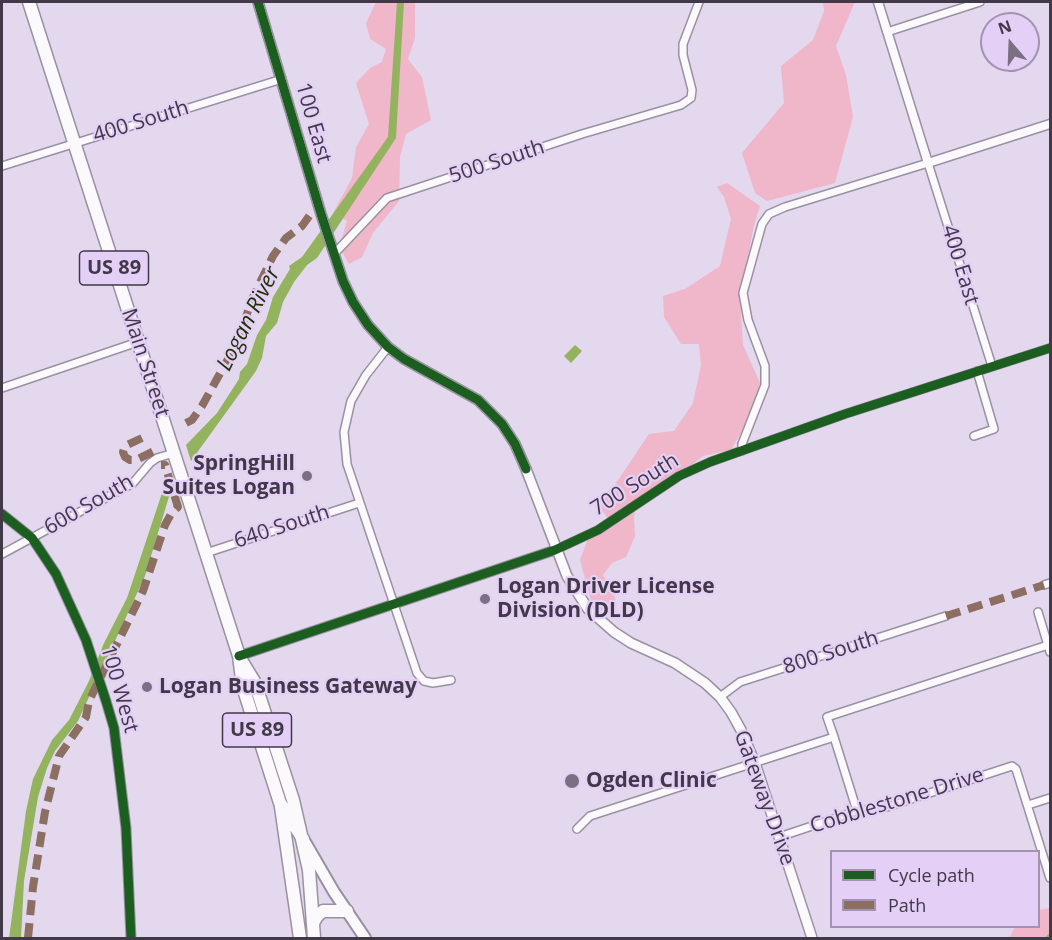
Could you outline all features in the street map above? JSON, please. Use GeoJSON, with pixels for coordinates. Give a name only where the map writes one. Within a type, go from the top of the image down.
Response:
{"type":"FeatureCollection","features":[{"type":"Feature","properties":{"kind":"highway","name":"Main Street"},"geometry":{"type":"LineString","coordinates":[[29,2],[239,656],[243,687],[280,803],[303,839]]}},
{"type":"Feature","properties":{"kind":"highway","name":"Main Street"},"geometry":{"type":"LineString","coordinates":[[239,656],[255,683],[293,800],[303,839]]}},
{"type":"Feature","properties":{"kind":"highway","name":"US 89"},"geometry":{"type":"LineString","coordinates":[[280,803],[300,939]]}},
{"type":"Feature","properties":{"kind":"highway","name":"US 89"},"geometry":{"type":"LineString","coordinates":[[303,839],[309,870],[314,939]]}},
{"type":"Feature","properties":{"kind":"highway"},"geometry":{"type":"LineString","coordinates":[[313,923],[323,911],[347,911]]}},
{"type":"Feature","properties":{"kind":"main road","name":"100 East"},"geometry":{"type":"LineString","coordinates":[[258,2],[334,254]]}},
{"type":"Feature","properties":{"kind":"main road","name":"Gateway Drive"},"geometry":{"type":"LineString","coordinates":[[334,254],[353,302],[368,325],[388,347],[404,359],[478,400],[502,424],[515,444],[526,469],[555,550],[573,587],[597,618],[631,642],[689,672],[720,697],[741,730],[755,763],[812,939]]}},
{"type":"Feature","properties":{"kind":"main road","name":"Main Street"},"geometry":{"type":"LineString","coordinates":[[303,839],[365,939]]}},
{"type":"Feature","properties":{"kind":"street","name":"500 South"},"geometry":{"type":"LineString","coordinates":[[334,254],[387,198],[582,134],[681,105],[691,98],[693,90],[682,55],[683,44],[699,2]]}},
{"type":"Feature","properties":{"kind":"street"},"geometry":{"type":"LineString","coordinates":[[878,2],[928,164]]}},
{"type":"Feature","properties":{"kind":"street"},"geometry":{"type":"LineString","coordinates":[[887,32],[980,2]]}},
{"type":"Feature","properties":{"kind":"street","name":"400 South"},"geometry":{"type":"LineString","coordinates":[[2,166],[282,79]]}},
{"type":"Feature","properties":{"kind":"street"},"geometry":{"type":"LineString","coordinates":[[742,451],[765,385],[765,366],[748,320],[743,293],[762,224],[769,214],[1050,124]]}},
{"type":"Feature","properties":{"kind":"street","name":"400 East"},"geometry":{"type":"LineString","coordinates":[[928,164],[992,366]]}},
{"type":"Feature","properties":{"kind":"street"},"geometry":{"type":"LineString","coordinates":[[2,388],[138,342]]}},
{"type":"Feature","properties":{"kind":"street"},"geometry":{"type":"LineString","coordinates":[[388,347],[356,391],[344,432],[347,464],[417,673],[424,681],[433,683],[451,680]]}},
{"type":"Feature","properties":{"kind":"street","name":"700 South"},"geometry":{"type":"LineString","coordinates":[[239,656],[555,550],[598,530],[679,476],[742,451],[1050,348]]}},
{"type":"Feature","properties":{"kind":"street"},"geometry":{"type":"LineString","coordinates":[[974,436],[994,429],[977,371]]}},
{"type":"Feature","properties":{"kind":"street","name":"600 South"},"geometry":{"type":"LineString","coordinates":[[2,554],[133,483],[150,463],[157,458],[174,453]]}},
{"type":"Feature","properties":{"kind":"street","name":"640 South"},"geometry":{"type":"LineString","coordinates":[[206,553],[359,502]]}},
{"type":"Feature","properties":{"kind":"street","name":"100 West"},"geometry":{"type":"LineString","coordinates":[[2,514],[32,538],[62,584],[86,640],[106,701],[114,728],[126,828],[131,939]]}},
{"type":"Feature","properties":{"kind":"street"},"geometry":{"type":"LineString","coordinates":[[857,811],[827,717],[1049,648],[1038,612]]}},
{"type":"Feature","properties":{"kind":"street","name":"800 South"},"geometry":{"type":"LineString","coordinates":[[720,697],[740,682],[946,616]]}},
{"type":"Feature","properties":{"kind":"street"},"geometry":{"type":"LineString","coordinates":[[577,829],[590,816],[834,737]]}},
{"type":"Feature","properties":{"kind":"street","name":"Cobblestone Drive"},"geometry":{"type":"LineString","coordinates":[[779,837],[857,811],[888,807],[1014,767],[1028,806]]}},
{"type":"Feature","properties":{"kind":"street"},"geometry":{"type":"LineString","coordinates":[[1050,798],[1028,806],[1050,878]]}},
{"type":"Feature","properties":{"kind":"shaded area"},"geometry":{"type":"Polygon","coordinates":[[[376,2],[419,2],[415,3],[415,38],[408,59],[422,77],[431,120],[406,134],[400,157],[399,201],[373,233],[362,257],[349,264],[339,247],[347,221],[333,213],[352,178],[356,147],[369,124],[356,83],[370,68],[382,62],[386,49],[370,39],[366,23],[376,2]]]}},
{"type":"Feature","properties":{"kind":"shaded area"},"geometry":{"type":"Polygon","coordinates":[[[397,2],[404,2],[396,138],[317,258],[307,265],[294,282],[283,302],[277,323],[266,336],[262,358],[256,371],[191,461],[186,445],[217,413],[239,379],[240,372],[247,364],[257,335],[266,320],[273,297],[290,269],[289,266],[302,257],[388,137],[397,2]]]}},
{"type":"Feature","properties":{"kind":"shaded area"},"geometry":{"type":"Polygon","coordinates":[[[823,2],[855,2],[836,46],[846,75],[853,117],[835,183],[767,201],[755,193],[742,153],[784,103],[781,66],[813,40],[824,11],[823,2]]]}},
{"type":"Feature","properties":{"kind":"shaded area"},"geometry":{"type":"Polygon","coordinates":[[[727,183],[760,206],[754,225],[740,298],[743,345],[760,383],[756,407],[731,450],[703,456],[668,484],[637,498],[634,517],[635,536],[626,557],[612,563],[603,575],[613,590],[617,606],[597,611],[591,600],[580,560],[589,536],[609,520],[602,510],[600,498],[614,486],[649,434],[674,431],[693,403],[701,365],[699,344],[681,344],[664,317],[663,296],[685,289],[720,266],[731,219],[724,197],[717,187],[727,183]]]}},
{"type":"Feature","properties":{"kind":"shaded area"},"geometry":{"type":"Polygon","coordinates":[[[575,345],[582,351],[571,363],[564,356],[575,345]]]}},
{"type":"Feature","properties":{"kind":"shaded area"},"geometry":{"type":"Polygon","coordinates":[[[167,478],[171,490],[145,576],[78,721],[55,751],[47,768],[38,797],[24,881],[21,938],[9,938],[26,811],[33,779],[52,740],[69,720],[127,598],[167,478]]]}},
{"type":"Feature","properties":{"kind":"shaded area"},"geometry":{"type":"Polygon","coordinates":[[[1050,908],[1050,938],[1009,938],[1014,928],[1040,928],[1040,910],[1050,908]]]}},
{"type":"Feature","properties":{"kind":"waterway"},"geometry":{"type":"LineString","coordinates":[[1046,938],[1050,934]]}},
{"type":"Feature","properties":{"kind":"marked path"},"geometry":{"type":"LineString","coordinates":[[186,423],[192,420],[202,406],[238,341],[252,299],[273,256],[286,238],[302,226],[310,215]]}},
{"type":"Feature","properties":{"kind":"marked path"},"geometry":{"type":"LineString","coordinates":[[142,438],[125,446],[123,452],[125,457],[136,460],[154,451]]}},
{"type":"Feature","properties":{"kind":"marked path"},"geometry":{"type":"LineString","coordinates":[[28,938],[33,887],[45,812],[59,756],[86,717],[89,701],[143,591],[165,525],[178,507],[165,465],[161,465]]}},
{"type":"Feature","properties":{"kind":"marked path"},"geometry":{"type":"LineString","coordinates":[[946,616],[1044,585]]}},
{"type":"Feature","properties":{"kind":"cycle path"},"geometry":{"type":"LineString","coordinates":[[258,2],[321,214],[343,281],[353,302],[368,325],[388,347],[404,359],[478,400],[502,424],[515,444],[526,469]]}},
{"type":"Feature","properties":{"kind":"cycle path"},"geometry":{"type":"LineString","coordinates":[[239,656],[555,550],[598,530],[679,476],[710,462],[845,414],[1050,348]]}},
{"type":"Feature","properties":{"kind":"cycle path"},"geometry":{"type":"LineString","coordinates":[[2,514],[32,538],[56,574],[86,640],[106,701],[114,728],[126,828],[131,938]]}},
{"type":"Feature","properties":{"kind":"place","name":"SpringHill Suites Logan"},"geometry":{"type":"Point","coordinates":[307,476]}},
{"type":"Feature","properties":{"kind":"place","name":"Logan Driver License Division (DLD)"},"geometry":{"type":"Point","coordinates":[485,599]}},
{"type":"Feature","properties":{"kind":"place","name":"Logan Business Gateway"},"geometry":{"type":"Point","coordinates":[147,687]}},
{"type":"Feature","properties":{"kind":"place","name":"Ogden Clinic"},"geometry":{"type":"Point","coordinates":[572,781]}},
{"type":"Feature","properties":{"kind":"water label","name":"Logan River"},"geometry":{"type":"Point","coordinates":[249,319]}}]}
